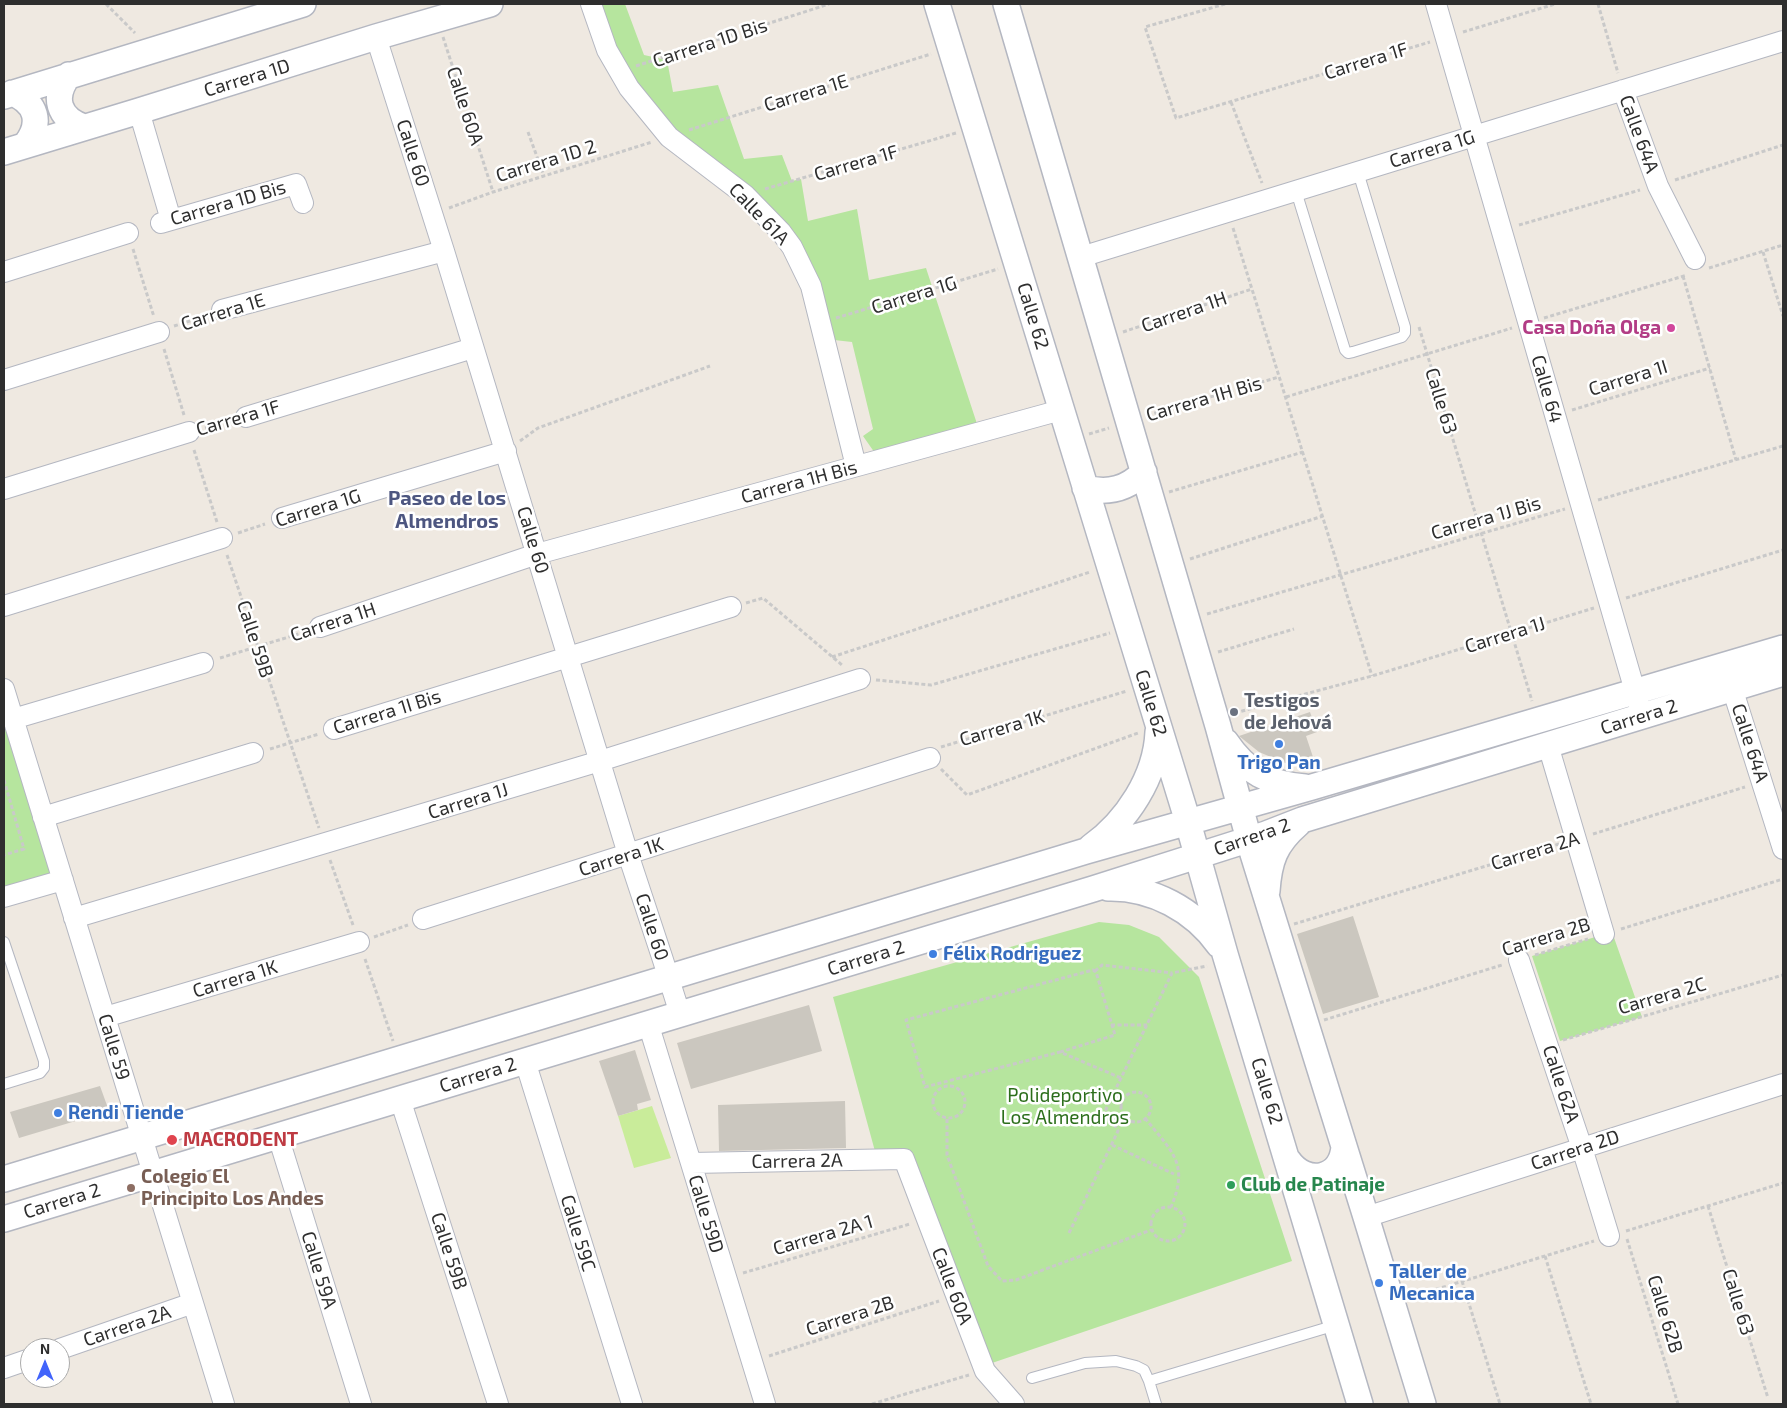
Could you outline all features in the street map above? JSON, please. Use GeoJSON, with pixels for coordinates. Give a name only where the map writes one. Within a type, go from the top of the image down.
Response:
{"type":"FeatureCollection","features":[{"type":"Feature","properties":{"kind":"street"},"geometry":{"type":"LineString","coordinates":[[8,94],[302,4]]}},
{"type":"Feature","properties":{"kind":"street","name":"Carrera 1D"},"geometry":{"type":"LineString","coordinates":[[15,148],[490,4]]}},
{"type":"Feature","properties":{"kind":"street","name":"Calle 61A"},"geometry":{"type":"LineString","coordinates":[[591,4],[607,50],[618,72],[669,137],[745,195],[781,232],[792,247],[811,286],[856,466]]}},
{"type":"Feature","properties":{"kind":"street","name":"Calle 62"},"geometry":{"type":"LineString","coordinates":[[938,4],[1085,488],[1151,729],[1188,823],[1197,856],[1218,960],[1288,1160],[1360,1404]]}},
{"type":"Feature","properties":{"kind":"street"},"geometry":{"type":"LineString","coordinates":[[1006,4],[1144,472],[1226,720],[1240,808],[1423,1404]]}},
{"type":"Feature","properties":{"kind":"street","name":"Calle 64"},"geometry":{"type":"LineString","coordinates":[[1436,4],[1642,716]]}},
{"type":"Feature","properties":{"kind":"street","name":"Calle 60"},"geometry":{"type":"LineString","coordinates":[[376,37],[506,451],[628,854],[680,1014]]}},
{"type":"Feature","properties":{"kind":"street","name":"Carrera 1G"},"geometry":{"type":"LineString","coordinates":[[1081,257],[1783,41]]}},
{"type":"Feature","properties":{"kind":"street"},"geometry":{"type":"LineString","coordinates":[[69,76],[62,84],[60,90],[60,106],[65,116],[74,123],[84,127]]}},
{"type":"Feature","properties":{"kind":"street","name":"Calle 64A"},"geometry":{"type":"LineString","coordinates":[[1623,90],[1658,186],[1695,259]]}},
{"type":"Feature","properties":{"kind":"street"},"geometry":{"type":"LineString","coordinates":[[8,94],[22,97],[35,114],[36,125],[33,136],[15,148]]}},
{"type":"Feature","properties":{"kind":"street","name":"Carrera 1D Bis"},"geometry":{"type":"LineString","coordinates":[[139,111],[166,221],[296,184],[303,203]]}},
{"type":"Feature","properties":{"kind":"street"},"geometry":{"type":"LineString","coordinates":[[4,272],[128,233]]}},
{"type":"Feature","properties":{"kind":"street","name":"Carrera 1E"},"geometry":{"type":"LineString","coordinates":[[222,310],[444,251]]}},
{"type":"Feature","properties":{"kind":"street","name":"Carrera 1E"},"geometry":{"type":"LineString","coordinates":[[4,380],[159,332]]}},
{"type":"Feature","properties":{"kind":"street","name":"Carrera 1F"},"geometry":{"type":"LineString","coordinates":[[246,417],[473,348]]}},
{"type":"Feature","properties":{"kind":"street","name":"Carrera 1H Bis"},"geometry":{"type":"LineString","coordinates":[[537,554],[1061,410]]}},
{"type":"Feature","properties":{"kind":"street","name":"Carrera 1F"},"geometry":{"type":"LineString","coordinates":[[4,489],[189,432]]}},
{"type":"Feature","properties":{"kind":"street","name":"Carrera 1G"},"geometry":{"type":"LineString","coordinates":[[282,518],[506,451]]}},
{"type":"Feature","properties":{"kind":"street"},"geometry":{"type":"LineString","coordinates":[[1085,488],[1106,491],[1117,490],[1128,486],[1144,472]]}},
{"type":"Feature","properties":{"kind":"street"},"geometry":{"type":"LineString","coordinates":[[4,606],[222,538]]}},
{"type":"Feature","properties":{"kind":"street","name":"Carrera 1H"},"geometry":{"type":"LineString","coordinates":[[320,627],[537,554]]}},
{"type":"Feature","properties":{"kind":"street","name":"Carrera 1I Bis"},"geometry":{"type":"LineString","coordinates":[[334,729],[731,607]]}},
{"type":"Feature","properties":{"kind":"street","name":"Carrera 2"},"geometry":{"type":"LineString","coordinates":[[4,1219],[1093,889],[1302,820],[1642,716],[1729,677],[1783,648]]}},
{"type":"Feature","properties":{"kind":"street"},"geometry":{"type":"LineString","coordinates":[[13,719],[203,663]]}},
{"type":"Feature","properties":{"kind":"street","name":"Carrera 2"},"geometry":{"type":"LineString","coordinates":[[4,1179],[1086,851],[1240,808],[1635,692],[1729,677],[1783,673]]}},
{"type":"Feature","properties":{"kind":"street","name":"Calle 64A"},"geometry":{"type":"LineString","coordinates":[[1729,677],[1783,849]]}},
{"type":"Feature","properties":{"kind":"street","name":"Carrera 1J"},"geometry":{"type":"LineString","coordinates":[[74,918],[600,761],[860,679]]}},
{"type":"Feature","properties":{"kind":"street","name":"Calle 59"},"geometry":{"type":"LineString","coordinates":[[4,689],[224,1404]]}},
{"type":"Feature","properties":{"kind":"street"},"geometry":{"type":"LineString","coordinates":[[1226,720],[1225,741],[1247,767],[1262,777],[1277,783],[1312,787]]}},
{"type":"Feature","properties":{"kind":"street"},"geometry":{"type":"LineString","coordinates":[[1086,851],[1101,840],[1114,826],[1137,796],[1152,762],[1157,745],[1151,729]]}},
{"type":"Feature","properties":{"kind":"street"},"geometry":{"type":"LineString","coordinates":[[1548,745],[1604,934]]}},
{"type":"Feature","properties":{"kind":"street"},"geometry":{"type":"LineString","coordinates":[[43,817],[253,753]]}},
{"type":"Feature","properties":{"kind":"street","name":"Carrera 1K"},"geometry":{"type":"LineString","coordinates":[[423,919],[930,758]]}},
{"type":"Feature","properties":{"kind":"street"},"geometry":{"type":"LineString","coordinates":[[1268,901],[1268,871],[1275,851],[1286,834],[1302,820]]}},
{"type":"Feature","properties":{"kind":"street"},"geometry":{"type":"LineString","coordinates":[[4,897],[63,880]]}},
{"type":"Feature","properties":{"kind":"street"},"geometry":{"type":"LineString","coordinates":[[1093,889],[1115,888],[1137,891],[1172,903],[1197,920],[1213,936],[1218,960]]}},
{"type":"Feature","properties":{"kind":"street"},"geometry":{"type":"LineString","coordinates":[[856,921],[869,956]]}},
{"type":"Feature","properties":{"kind":"street","name":"Carrera 1K"},"geometry":{"type":"LineString","coordinates":[[105,1017],[359,942]]}},
{"type":"Feature","properties":{"kind":"street","name":"Calle 62A"},"geometry":{"type":"LineString","coordinates":[[1519,960],[1582,1148],[1617,1234]]}},
{"type":"Feature","properties":{"kind":"street","name":"Calle 59D"},"geometry":{"type":"LineString","coordinates":[[648,1023],[765,1404]]}},
{"type":"Feature","properties":{"kind":"street","name":"Calle 59C"},"geometry":{"type":"LineString","coordinates":[[524,1061],[632,1404]]}},
{"type":"Feature","properties":{"kind":"street","name":"Carrera 2D"},"geometry":{"type":"LineString","coordinates":[[1366,1216],[1783,1084]]}},
{"type":"Feature","properties":{"kind":"street","name":"Calle 59B"},"geometry":{"type":"LineString","coordinates":[[400,1098],[498,1404]]}},
{"type":"Feature","properties":{"kind":"street","name":"Calle 59A"},"geometry":{"type":"LineString","coordinates":[[278,1136],[361,1404]]}},
{"type":"Feature","properties":{"kind":"street"},"geometry":{"type":"LineString","coordinates":[[1288,1160],[1298,1172],[1313,1177],[1321,1176],[1335,1168],[1343,1155],[1344,1147]]}},
{"type":"Feature","properties":{"kind":"street","name":"Carrera 2A"},"geometry":{"type":"LineString","coordinates":[[691,1162],[904,1159]]}},
{"type":"Feature","properties":{"kind":"street","name":"Calle 60A"},"geometry":{"type":"LineString","coordinates":[[904,1159],[985,1371],[1014,1404]]}},
{"type":"Feature","properties":{"kind":"street","name":"Carrera 2A"},"geometry":{"type":"LineString","coordinates":[[70,1346],[193,1303]]}},
{"type":"Feature","properties":{"kind":"street"},"geometry":{"type":"LineString","coordinates":[[4,1368],[20,1362]]}},
{"type":"Feature","properties":{"kind":"lane"},"geometry":{"type":"LineString","coordinates":[[1296,191],[1344,350],[1348,353],[1353,352],[1402,337],[1405,327],[1358,172]]}},
{"type":"Feature","properties":{"kind":"lane"},"geometry":{"type":"LineString","coordinates":[[4,942],[44,1061],[44,1068],[40,1073],[4,1084]]}},
{"type":"Feature","properties":{"kind":"lane"},"geometry":{"type":"LineString","coordinates":[[1150,1381],[1336,1325]]}},
{"type":"Feature","properties":{"kind":"lane"},"geometry":{"type":"LineString","coordinates":[[1032,1378],[1085,1363],[1116,1361],[1144,1370],[1150,1381],[1156,1404]]}},
{"type":"Feature","properties":{"kind":"path"},"geometry":{"type":"LineString","coordinates":[[106,4],[135,33]]}},
{"type":"Feature","properties":{"kind":"path","name":"Carrera 1D Bis"},"geometry":{"type":"LineString","coordinates":[[618,72],[829,4]]}},
{"type":"Feature","properties":{"kind":"path","name":"Carrera 1F"},"geometry":{"type":"LineString","coordinates":[[1226,4],[1145,27],[1176,118],[1555,4]]}},
{"type":"Feature","properties":{"kind":"path","name":"Calle 64A"},"geometry":{"type":"LineString","coordinates":[[1598,4],[1623,90]]}},
{"type":"Feature","properties":{"kind":"path","name":"Calle 60A"},"geometry":{"type":"LineString","coordinates":[[438,20],[493,192]]}},
{"type":"Feature","properties":{"kind":"path","name":"Carrera 1E"},"geometry":{"type":"LineString","coordinates":[[669,137],[934,53]]}},
{"type":"Feature","properties":{"kind":"path"},"geometry":{"type":"LineString","coordinates":[[1231,102],[1268,200]]}},
{"type":"Feature","properties":{"kind":"path"},"geometry":{"type":"LineString","coordinates":[[528,132],[544,176]]}},
{"type":"Feature","properties":{"kind":"path","name":"Carrera 1F"},"geometry":{"type":"LineString","coordinates":[[745,195],[957,133]]}},
{"type":"Feature","properties":{"kind":"path","name":"Carrera 1D 2"},"geometry":{"type":"LineString","coordinates":[[432,214],[493,192],[669,137]]}},
{"type":"Feature","properties":{"kind":"path"},"geometry":{"type":"LineString","coordinates":[[1231,221],[1372,676]]}},
{"type":"Feature","properties":{"kind":"path","name":"Calle 59B"},"geometry":{"type":"LineString","coordinates":[[128,233],[257,648],[393,1041]]}},
{"type":"Feature","properties":{"kind":"path"},"geometry":{"type":"LineString","coordinates":[[1763,252],[1783,316]]}},
{"type":"Feature","properties":{"kind":"path","name":"Carrera 1G"},"geometry":{"type":"LineString","coordinates":[[821,323],[1004,268]]}},
{"type":"Feature","properties":{"kind":"path"},"geometry":{"type":"LineString","coordinates":[[1683,276],[1736,460]]}},
{"type":"Feature","properties":{"kind":"path","name":"Carrera 1H"},"geometry":{"type":"LineString","coordinates":[[1115,335],[1252,289]]}},
{"type":"Feature","properties":{"kind":"path","name":"Carrera 1E"},"geometry":{"type":"LineString","coordinates":[[159,332],[222,310]]}},
{"type":"Feature","properties":{"kind":"path","name":"Calle 63"},"geometry":{"type":"LineString","coordinates":[[1419,326],[1510,633],[1538,720]]}},
{"type":"Feature","properties":{"kind":"path"},"geometry":{"type":"LineString","coordinates":[[506,451],[538,428],[710,366]]}},
{"type":"Feature","properties":{"kind":"path","name":"Carrera 1I"},"geometry":{"type":"LineString","coordinates":[[1555,415],[1710,368]]}},
{"type":"Feature","properties":{"kind":"path","name":"Carrera 1H Bis"},"geometry":{"type":"LineString","coordinates":[[1070,440],[1279,377]]}},
{"type":"Feature","properties":{"kind":"path","name":"Carrera 1F"},"geometry":{"type":"LineString","coordinates":[[189,432],[246,417]]}},
{"type":"Feature","properties":{"kind":"path","name":"Carrera 1J Bis"},"geometry":{"type":"LineString","coordinates":[[1205,614],[1783,446]]}},
{"type":"Feature","properties":{"kind":"path"},"geometry":{"type":"LineString","coordinates":[[1161,495],[1303,452]]}},
{"type":"Feature","properties":{"kind":"path"},"geometry":{"type":"LineString","coordinates":[[1181,562],[1323,516]]}},
{"type":"Feature","properties":{"kind":"path","name":"Carrera 1G"},"geometry":{"type":"LineString","coordinates":[[222,538],[282,518]]}},
{"type":"Feature","properties":{"kind":"path","name":"Carrera 1J"},"geometry":{"type":"LineString","coordinates":[[1226,720],[1783,550]]}},
{"type":"Feature","properties":{"kind":"path"},"geometry":{"type":"LineString","coordinates":[[832,658],[1095,571]]}},
{"type":"Feature","properties":{"kind":"path"},"geometry":{"type":"LineString","coordinates":[[731,607],[763,598],[832,658],[860,679],[931,685],[1115,631]]}},
{"type":"Feature","properties":{"kind":"path","name":"Carrera 1H"},"geometry":{"type":"LineString","coordinates":[[203,663],[257,648],[320,627]]}},
{"type":"Feature","properties":{"kind":"path"},"geometry":{"type":"LineString","coordinates":[[1216,653],[1294,629]]}},
{"type":"Feature","properties":{"kind":"path","name":"Carrera 1K"},"geometry":{"type":"LineString","coordinates":[[930,758],[942,746],[1132,690]]}},
{"type":"Feature","properties":{"kind":"path","name":"Carrera 1I Bis"},"geometry":{"type":"LineString","coordinates":[[253,753],[290,744],[334,729]]}},
{"type":"Feature","properties":{"kind":"path"},"geometry":{"type":"LineString","coordinates":[[930,758],[967,795],[1151,729]]}},
{"type":"Feature","properties":{"kind":"path"},"geometry":{"type":"LineString","coordinates":[[4,780],[24,849],[4,855]]}},
{"type":"Feature","properties":{"kind":"path","name":"Carrera 2A"},"geometry":{"type":"LineString","coordinates":[[1286,927],[1762,782]]}},
{"type":"Feature","properties":{"kind":"path","name":"Carrera 2B"},"geometry":{"type":"LineString","coordinates":[[1316,1022],[1783,879]]}},
{"type":"Feature","properties":{"kind":"path"},"geometry":{"type":"LineString","coordinates":[[359,942],[423,919]]}},
{"type":"Feature","properties":{"kind":"path"},"geometry":{"type":"LineString","coordinates":[[1095,971],[1114,1036],[926,1087],[906,1020],[1095,971],[1102,965],[1172,973],[1218,960]]}},
{"type":"Feature","properties":{"kind":"path"},"geometry":{"type":"LineString","coordinates":[[1069,1233],[1118,1130],[1106,1109],[1172,973]]}},
{"type":"Feature","properties":{"kind":"path","name":"Carrera 2C"},"geometry":{"type":"LineString","coordinates":[[1548,1044],[1783,975]]}},
{"type":"Feature","properties":{"kind":"path"},"geometry":{"type":"LineString","coordinates":[[1111,1025],[1147,1025]]}},
{"type":"Feature","properties":{"kind":"path"},"geometry":{"type":"LineString","coordinates":[[1060,1052],[1121,1078]]}},
{"type":"Feature","properties":{"kind":"path"},"geometry":{"type":"LineString","coordinates":[[944,1086],[956,1087],[964,1095],[965,1106],[958,1116],[947,1119],[936,1114],[932,1103],[933,1098],[935,1092],[944,1086]]}},
{"type":"Feature","properties":{"kind":"path"},"geometry":{"type":"LineString","coordinates":[[1135,1091],[1144,1094],[1150,1101],[1151,1110],[1146,1118],[1137,1122],[1127,1120],[1121,1112],[1121,1102],[1126,1095],[1135,1091]]}},
{"type":"Feature","properties":{"kind":"path"},"geometry":{"type":"LineString","coordinates":[[1146,1118],[1173,1152],[1177,1160],[1179,1169],[1178,1192],[1171,1208]]}},
{"type":"Feature","properties":{"kind":"path"},"geometry":{"type":"LineString","coordinates":[[947,1119],[947,1155],[988,1266],[1002,1281],[1016,1280],[1151,1230]]}},
{"type":"Feature","properties":{"kind":"path"},"geometry":{"type":"LineString","coordinates":[[1112,1145],[1174,1174]]}},
{"type":"Feature","properties":{"kind":"path","name":"Calle 63"},"geometry":{"type":"LineString","coordinates":[[1708,1206],[1768,1398]]}},
{"type":"Feature","properties":{"kind":"path"},"geometry":{"type":"LineString","coordinates":[[1171,1208],[1178,1211],[1183,1217],[1185,1225],[1177,1238],[1170,1241],[1162,1240],[1151,1230],[1152,1218],[1159,1209],[1171,1208]]}},
{"type":"Feature","properties":{"kind":"path","name":"Carrera 2A 1"},"geometry":{"type":"LineString","coordinates":[[726,1278],[927,1219]]}},
{"type":"Feature","properties":{"kind":"path","name":"Calle 62B"},"geometry":{"type":"LineString","coordinates":[[1617,1234],[1678,1404]]}},
{"type":"Feature","properties":{"kind":"path"},"geometry":{"type":"LineString","coordinates":[[1545,1256],[1591,1404]]}},
{"type":"Feature","properties":{"kind":"path"},"geometry":{"type":"LineString","coordinates":[[1462,1281],[1500,1404]]}},
{"type":"Feature","properties":{"kind":"path","name":"Carrera 2B"},"geometry":{"type":"LineString","coordinates":[[752,1362],[956,1295]]}},
{"type":"Feature","properties":{"kind":"path"},"geometry":{"type":"LineString","coordinates":[[872,1404],[985,1371]]}},
{"type":"Feature","properties":{"kind":"green space"},"geometry":{"type":"Polygon","coordinates":[[[594,4],[625,4],[644,55],[667,60],[673,92],[718,85],[744,159],[782,155],[792,181],[801,179],[808,221],[857,209],[869,280],[926,268],[979,430],[877,456],[863,436],[873,429],[852,342],[825,339],[781,232],[669,137],[618,72],[594,4]]]}},
{"type":"Feature","properties":{"kind":"green space"},"geometry":{"type":"Polygon","coordinates":[[[4,689],[63,880],[4,897],[4,689]]]}},
{"type":"Feature","properties":{"kind":"green space","name":"Polideportivo Los Almendros"},"geometry":{"type":"Polygon","coordinates":[[[1099,922],[1129,925],[1159,937],[1199,977],[1292,1261],[992,1363],[904,1160],[876,1155],[833,997],[1099,922]]]}},
{"type":"Feature","properties":{"kind":"green space"},"geometry":{"type":"Polygon","coordinates":[[[1612,932],[1642,1017],[1560,1041],[1532,956],[1612,932]]]}},
{"type":"Feature","properties":{"kind":"green space"},"geometry":{"type":"Polygon","coordinates":[[[652,1106],[671,1158],[634,1168],[618,1116],[652,1106]]]}},
{"type":"Feature","properties":{"kind":"building","name":"Trigo Pan"},"geometry":{"type":"Polygon","coordinates":[[[1310,712],[1317,732],[1306,736],[1316,766],[1285,763],[1259,752],[1239,736],[1310,712]]]}},
{"type":"Feature","properties":{"kind":"building"},"geometry":{"type":"Polygon","coordinates":[[[1353,916],[1379,997],[1323,1014],[1297,934],[1353,916]]]}},
{"type":"Feature","properties":{"kind":"building"},"geometry":{"type":"Polygon","coordinates":[[[809,1005],[822,1051],[691,1089],[677,1043],[809,1005]]]}},
{"type":"Feature","properties":{"kind":"building"},"geometry":{"type":"Polygon","coordinates":[[[635,1050],[651,1100],[637,1104],[638,1110],[618,1116],[599,1061],[635,1050]]]}},
{"type":"Feature","properties":{"kind":"building"},"geometry":{"type":"Polygon","coordinates":[[[100,1086],[109,1111],[19,1138],[10,1112],[100,1086]]]}},
{"type":"Feature","properties":{"kind":"building"},"geometry":{"type":"Polygon","coordinates":[[[845,1101],[846,1148],[719,1151],[718,1105],[845,1101]]]}},
{"type":"Feature","properties":{"kind":"place","name":"Casa Doña Olga"},"geometry":{"type":"Point","coordinates":[1671,328]}},
{"type":"Feature","properties":{"kind":"place","name":"Testigos de Jehová"},"geometry":{"type":"Point","coordinates":[1234,712]}},
{"type":"Feature","properties":{"kind":"place","name":"Trigo Pan"},"geometry":{"type":"Point","coordinates":[1279,744]}},
{"type":"Feature","properties":{"kind":"place","name":"Félix Rodriguez"},"geometry":{"type":"Point","coordinates":[933,954]}},
{"type":"Feature","properties":{"kind":"place","name":"Rendi Tiende"},"geometry":{"type":"Point","coordinates":[58,1113]}},
{"type":"Feature","properties":{"kind":"place","name":"MACRODENT"},"geometry":{"type":"Point","coordinates":[172,1140]}},
{"type":"Feature","properties":{"kind":"place","name":"Club de Patinaje"},"geometry":{"type":"Point","coordinates":[1231,1185]}},
{"type":"Feature","properties":{"kind":"place","name":"Colegio El Principito Los Andes"},"geometry":{"type":"Point","coordinates":[131,1188]}},
{"type":"Feature","properties":{"kind":"place","name":"Taller de Mecanica"},"geometry":{"type":"Point","coordinates":[1379,1283]}},
{"type":"Feature","properties":{"kind":"district","name":"Paseo de los Almendros"},"geometry":{"type":"Point","coordinates":[447,510]}}]}
